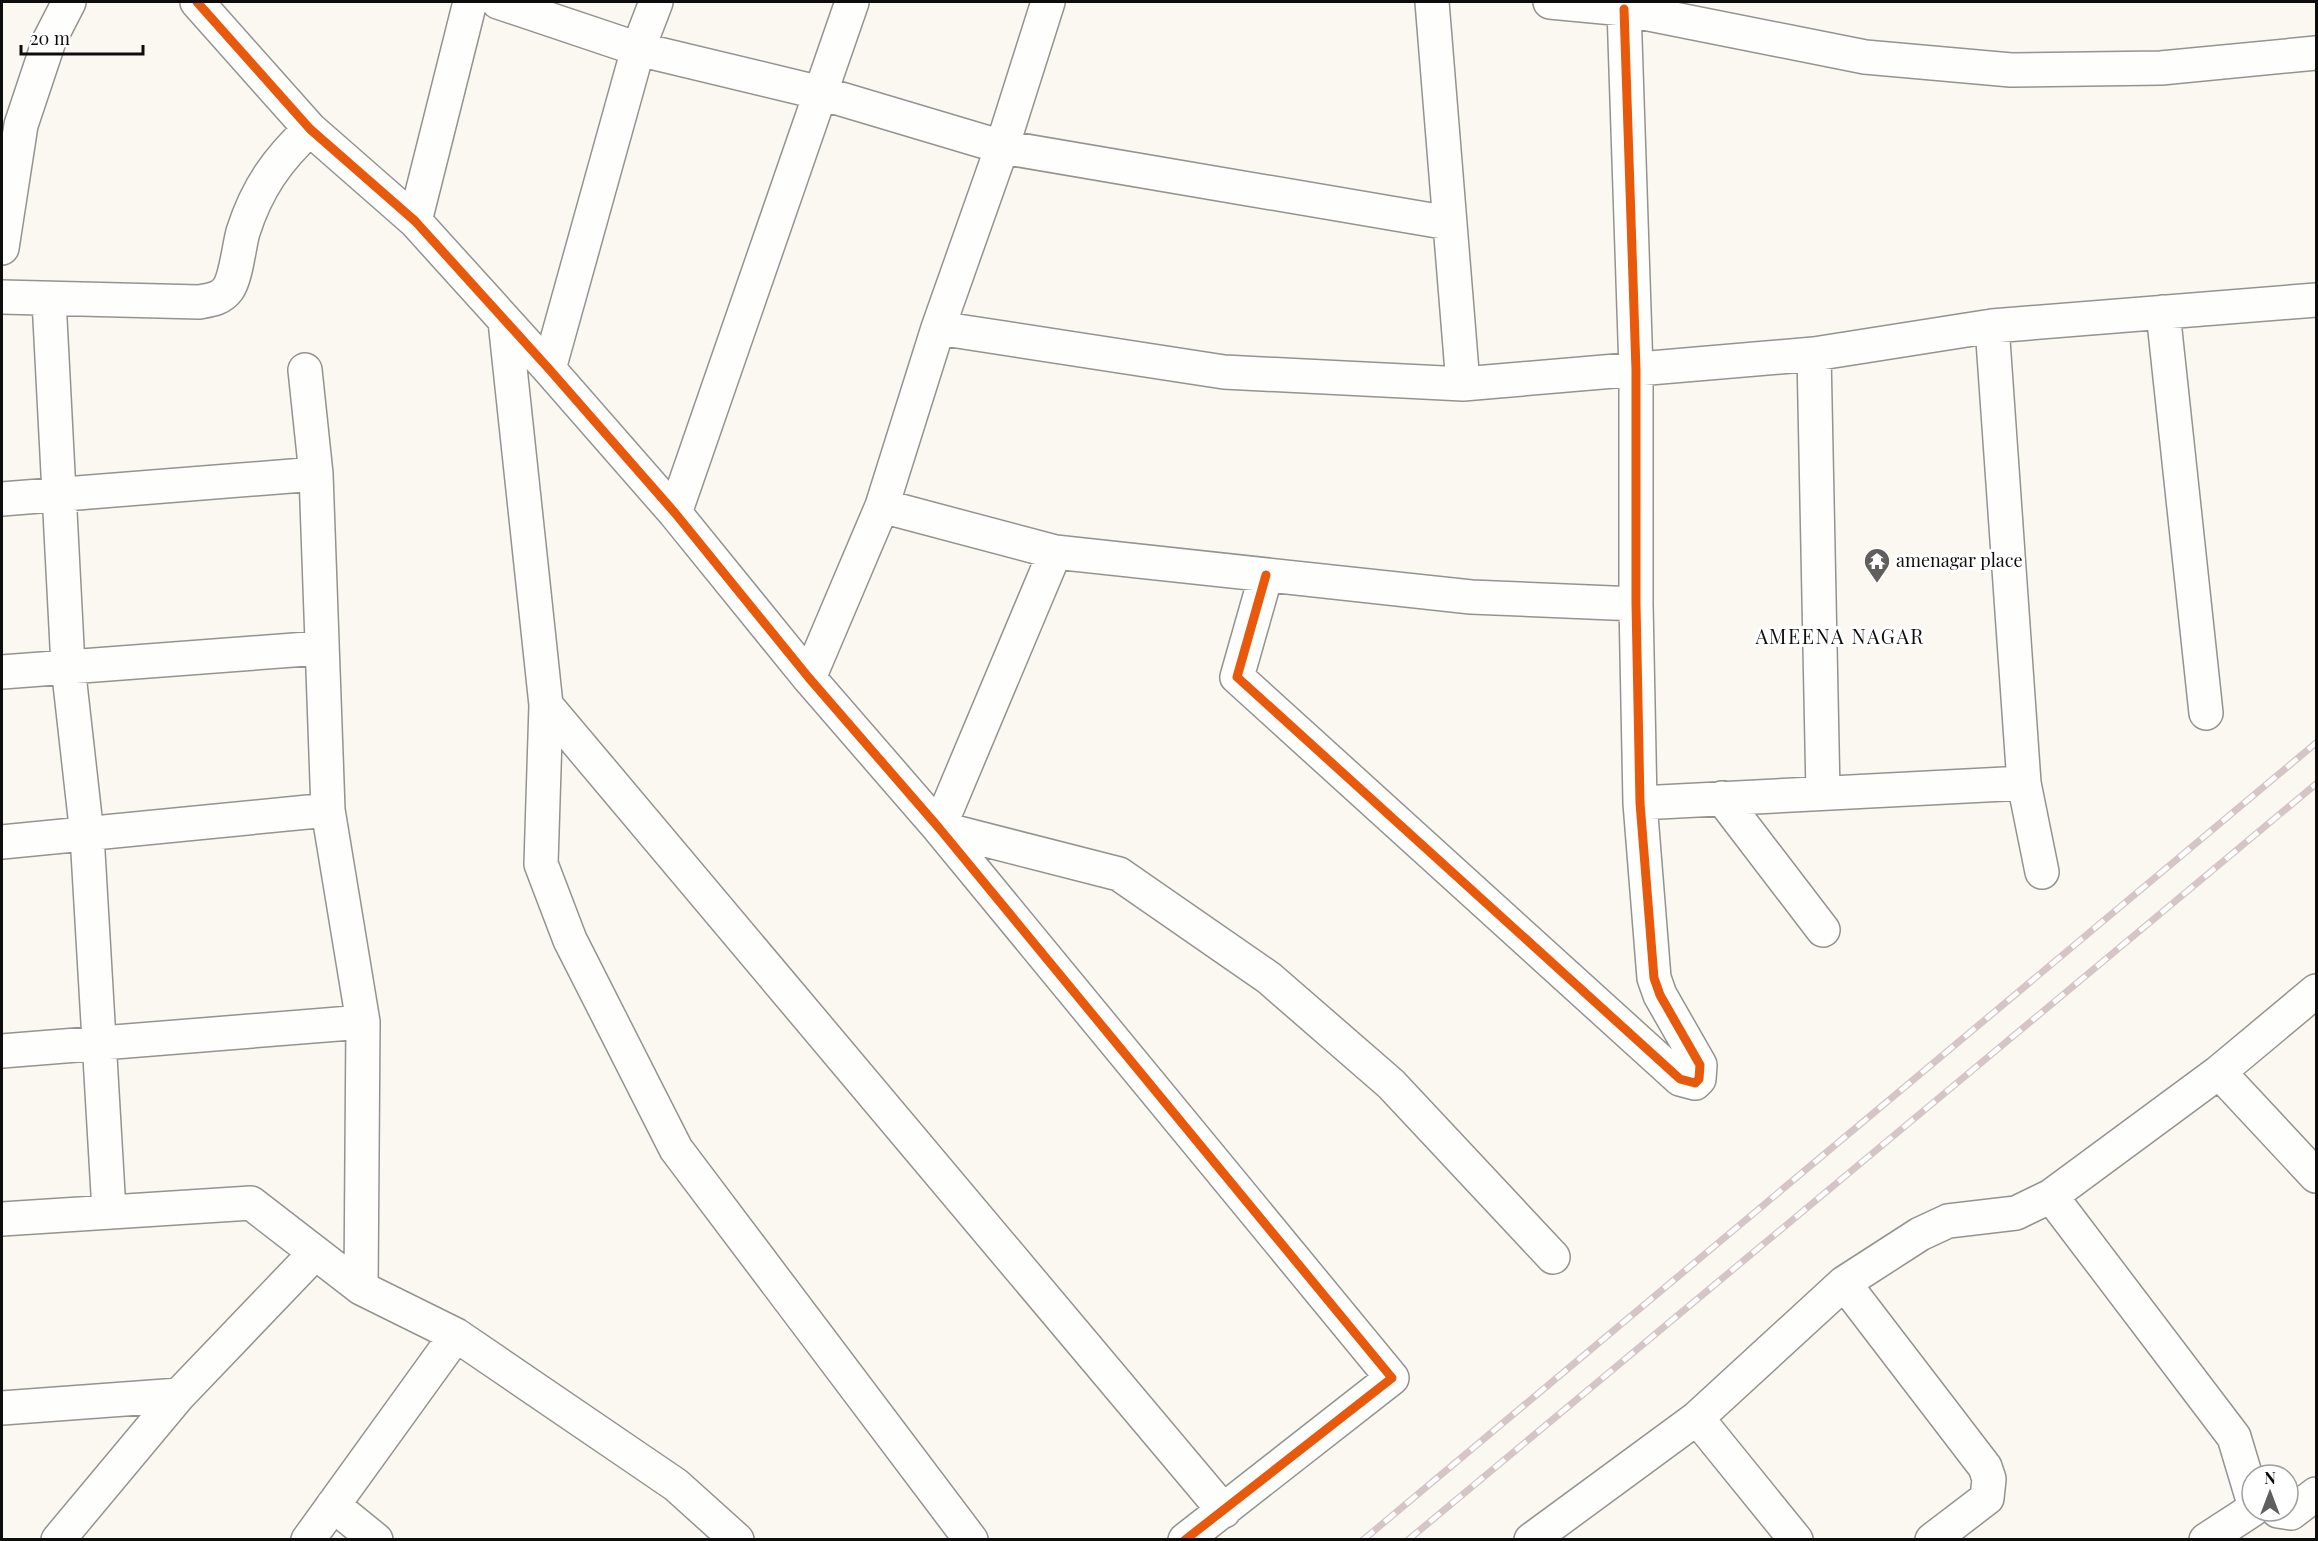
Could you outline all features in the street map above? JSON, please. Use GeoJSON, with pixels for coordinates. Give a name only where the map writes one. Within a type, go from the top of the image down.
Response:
{"type":"FeatureCollection","features":[{"type":"Feature","properties":{"kind":"street"},"geometry":{"type":"LineString","coordinates":[[2,248],[21,125],[49,41],[69,2]]}},
{"type":"Feature","properties":{"kind":"street"},"geometry":{"type":"LineString","coordinates":[[197,2],[310,129],[415,221],[675,513],[809,678],[939,828],[1392,1378],[1224,1511],[1185,1539]]}},
{"type":"Feature","properties":{"kind":"street"},"geometry":{"type":"LineString","coordinates":[[415,221],[470,2]]}},
{"type":"Feature","properties":{"kind":"street"},"geometry":{"type":"LineString","coordinates":[[498,2],[638,50],[821,93],[1002,147],[1449,223]]}},
{"type":"Feature","properties":{"kind":"street"},"geometry":{"type":"LineString","coordinates":[[549,369],[638,50],[656,2]]}},
{"type":"Feature","properties":{"kind":"street"},"geometry":{"type":"LineString","coordinates":[[675,513],[852,2]]}},
{"type":"Feature","properties":{"kind":"street"},"geometry":{"type":"LineString","coordinates":[[809,678],[882,506],[938,328],[1002,147],[1048,2]]}},
{"type":"Feature","properties":{"kind":"street"},"geometry":{"type":"LineString","coordinates":[[1432,2],[1463,384]]}},
{"type":"Feature","properties":{"kind":"street"},"geometry":{"type":"LineString","coordinates":[[1550,2],[1624,9],[1865,57],[2011,70],[2162,68],[2316,53]]}},
{"type":"Feature","properties":{"kind":"street"},"geometry":{"type":"LineString","coordinates":[[1266,575],[1237,677],[1680,1079],[1695,1083],[1702,1073],[1701,1065],[1660,995],[1654,978],[1640,803],[1636,603],[1636,370],[1624,9]]}},
{"type":"Feature","properties":{"kind":"street"},"geometry":{"type":"LineString","coordinates":[[2,297],[49,300],[199,302],[215,300],[228,289],[243,232],[258,193],[283,155],[310,129]]}},
{"type":"Feature","properties":{"kind":"street"},"geometry":{"type":"LineString","coordinates":[[49,300],[68,666],[87,835],[101,1043],[109,1211]]}},
{"type":"Feature","properties":{"kind":"street"},"geometry":{"type":"LineString","coordinates":[[938,328],[1224,372],[1463,384],[1814,354],[1992,326],[2316,300]]}},
{"type":"Feature","properties":{"kind":"street"},"geometry":{"type":"LineString","coordinates":[[2163,312],[2206,713]]}},
{"type":"Feature","properties":{"kind":"street"},"geometry":{"type":"LineString","coordinates":[[506,321],[546,705],[541,864],[570,940],[676,1149],[971,1539]]}},
{"type":"Feature","properties":{"kind":"street"},"geometry":{"type":"LineString","coordinates":[[1992,326],[2024,783],[2042,872]]}},
{"type":"Feature","properties":{"kind":"street"},"geometry":{"type":"LineString","coordinates":[[1814,354],[1823,793]]}},
{"type":"Feature","properties":{"kind":"street"},"geometry":{"type":"LineString","coordinates":[[305,370],[316,474],[320,648],[328,810],[363,1022],[361,1288]]}},
{"type":"Feature","properties":{"kind":"street"},"geometry":{"type":"LineString","coordinates":[[2,499],[316,474]]}},
{"type":"Feature","properties":{"kind":"street"},"geometry":{"type":"LineString","coordinates":[[882,506],[1055,552],[1471,597],[1636,603]]}},
{"type":"Feature","properties":{"kind":"street"},"geometry":{"type":"LineString","coordinates":[[939,828],[1055,552]]}},
{"type":"Feature","properties":{"kind":"street"},"geometry":{"type":"LineString","coordinates":[[2,672],[320,648]]}},
{"type":"Feature","properties":{"kind":"street"},"geometry":{"type":"LineString","coordinates":[[546,705],[1224,1511]]}},
{"type":"Feature","properties":{"kind":"street"},"geometry":{"type":"LineString","coordinates":[[1640,803],[2024,783]]}},
{"type":"Feature","properties":{"kind":"street"},"geometry":{"type":"LineString","coordinates":[[1722,798],[1823,930]]}},
{"type":"Feature","properties":{"kind":"street"},"geometry":{"type":"LineString","coordinates":[[2,842],[328,810]]}},
{"type":"Feature","properties":{"kind":"street"},"geometry":{"type":"LineString","coordinates":[[939,828],[1119,874],[1269,978],[1391,1084],[1553,1257]]}},
{"type":"Feature","properties":{"kind":"street"},"geometry":{"type":"LineString","coordinates":[[1531,1539],[1697,1418],[1844,1283],[1920,1234],[1948,1221],[2016,1214],[2051,1196],[2219,1072],[2316,991]]}},
{"type":"Feature","properties":{"kind":"street"},"geometry":{"type":"LineString","coordinates":[[2,1051],[363,1022]]}},
{"type":"Feature","properties":{"kind":"street"},"geometry":{"type":"LineString","coordinates":[[2219,1072],[2316,1176]]}},
{"type":"Feature","properties":{"kind":"street"},"geometry":{"type":"LineString","coordinates":[[2051,1196],[2234,1437],[2242,1463]]}},
{"type":"Feature","properties":{"kind":"street"},"geometry":{"type":"LineString","coordinates":[[2,1219],[251,1203],[361,1288],[456,1335],[676,1485],[737,1539]]}},
{"type":"Feature","properties":{"kind":"street"},"geometry":{"type":"LineString","coordinates":[[58,1539],[179,1395],[315,1253]]}},
{"type":"Feature","properties":{"kind":"street"},"geometry":{"type":"LineString","coordinates":[[1844,1283],[1985,1467],[1989,1479],[1987,1498],[1932,1539]]}},
{"type":"Feature","properties":{"kind":"street"},"geometry":{"type":"LineString","coordinates":[[308,1539],[456,1335]]}},
{"type":"Feature","properties":{"kind":"street"},"geometry":{"type":"LineString","coordinates":[[2,1408],[179,1395]]}},
{"type":"Feature","properties":{"kind":"street"},"geometry":{"type":"LineString","coordinates":[[1697,1418],[1796,1539]]}},
{"type":"Feature","properties":{"kind":"street"},"geometry":{"type":"LineString","coordinates":[[2300,1506],[2316,1494]]}},
{"type":"Feature","properties":{"kind":"street"},"geometry":{"type":"LineString","coordinates":[[333,1505],[376,1539]]}},
{"type":"Feature","properties":{"kind":"street"},"geometry":{"type":"LineString","coordinates":[[2206,1539],[2240,1518]]}},
{"type":"Feature","properties":{"kind":"railway"},"geometry":{"type":"LineString","coordinates":[[1363,1540],[2316,743]]}},
{"type":"Feature","properties":{"kind":"railway"},"geometry":{"type":"LineString","coordinates":[[1408,1540],[2316,784]]}},
{"type":"Feature","properties":{"kind":"cycle path"},"geometry":{"type":"LineString","coordinates":[[197,2],[310,129],[415,221],[675,513],[809,678],[939,828],[1392,1378],[1185,1540]]}},
{"type":"Feature","properties":{"kind":"cycle path"},"geometry":{"type":"LineString","coordinates":[[1266,575],[1237,677],[1680,1079],[1695,1083],[1699,1079],[1700,1065],[1660,995],[1654,978],[1640,803],[1636,604],[1636,370],[1624,9]]}},
{"type":"Feature","properties":{"kind":"place","name":"amenagar place"},"geometry":{"type":"Point","coordinates":[1877,584]}},
{"type":"Feature","properties":{"kind":"district","name":"AMEENA NAGAR"},"geometry":{"type":"Point","coordinates":[1840,637]}}]}
